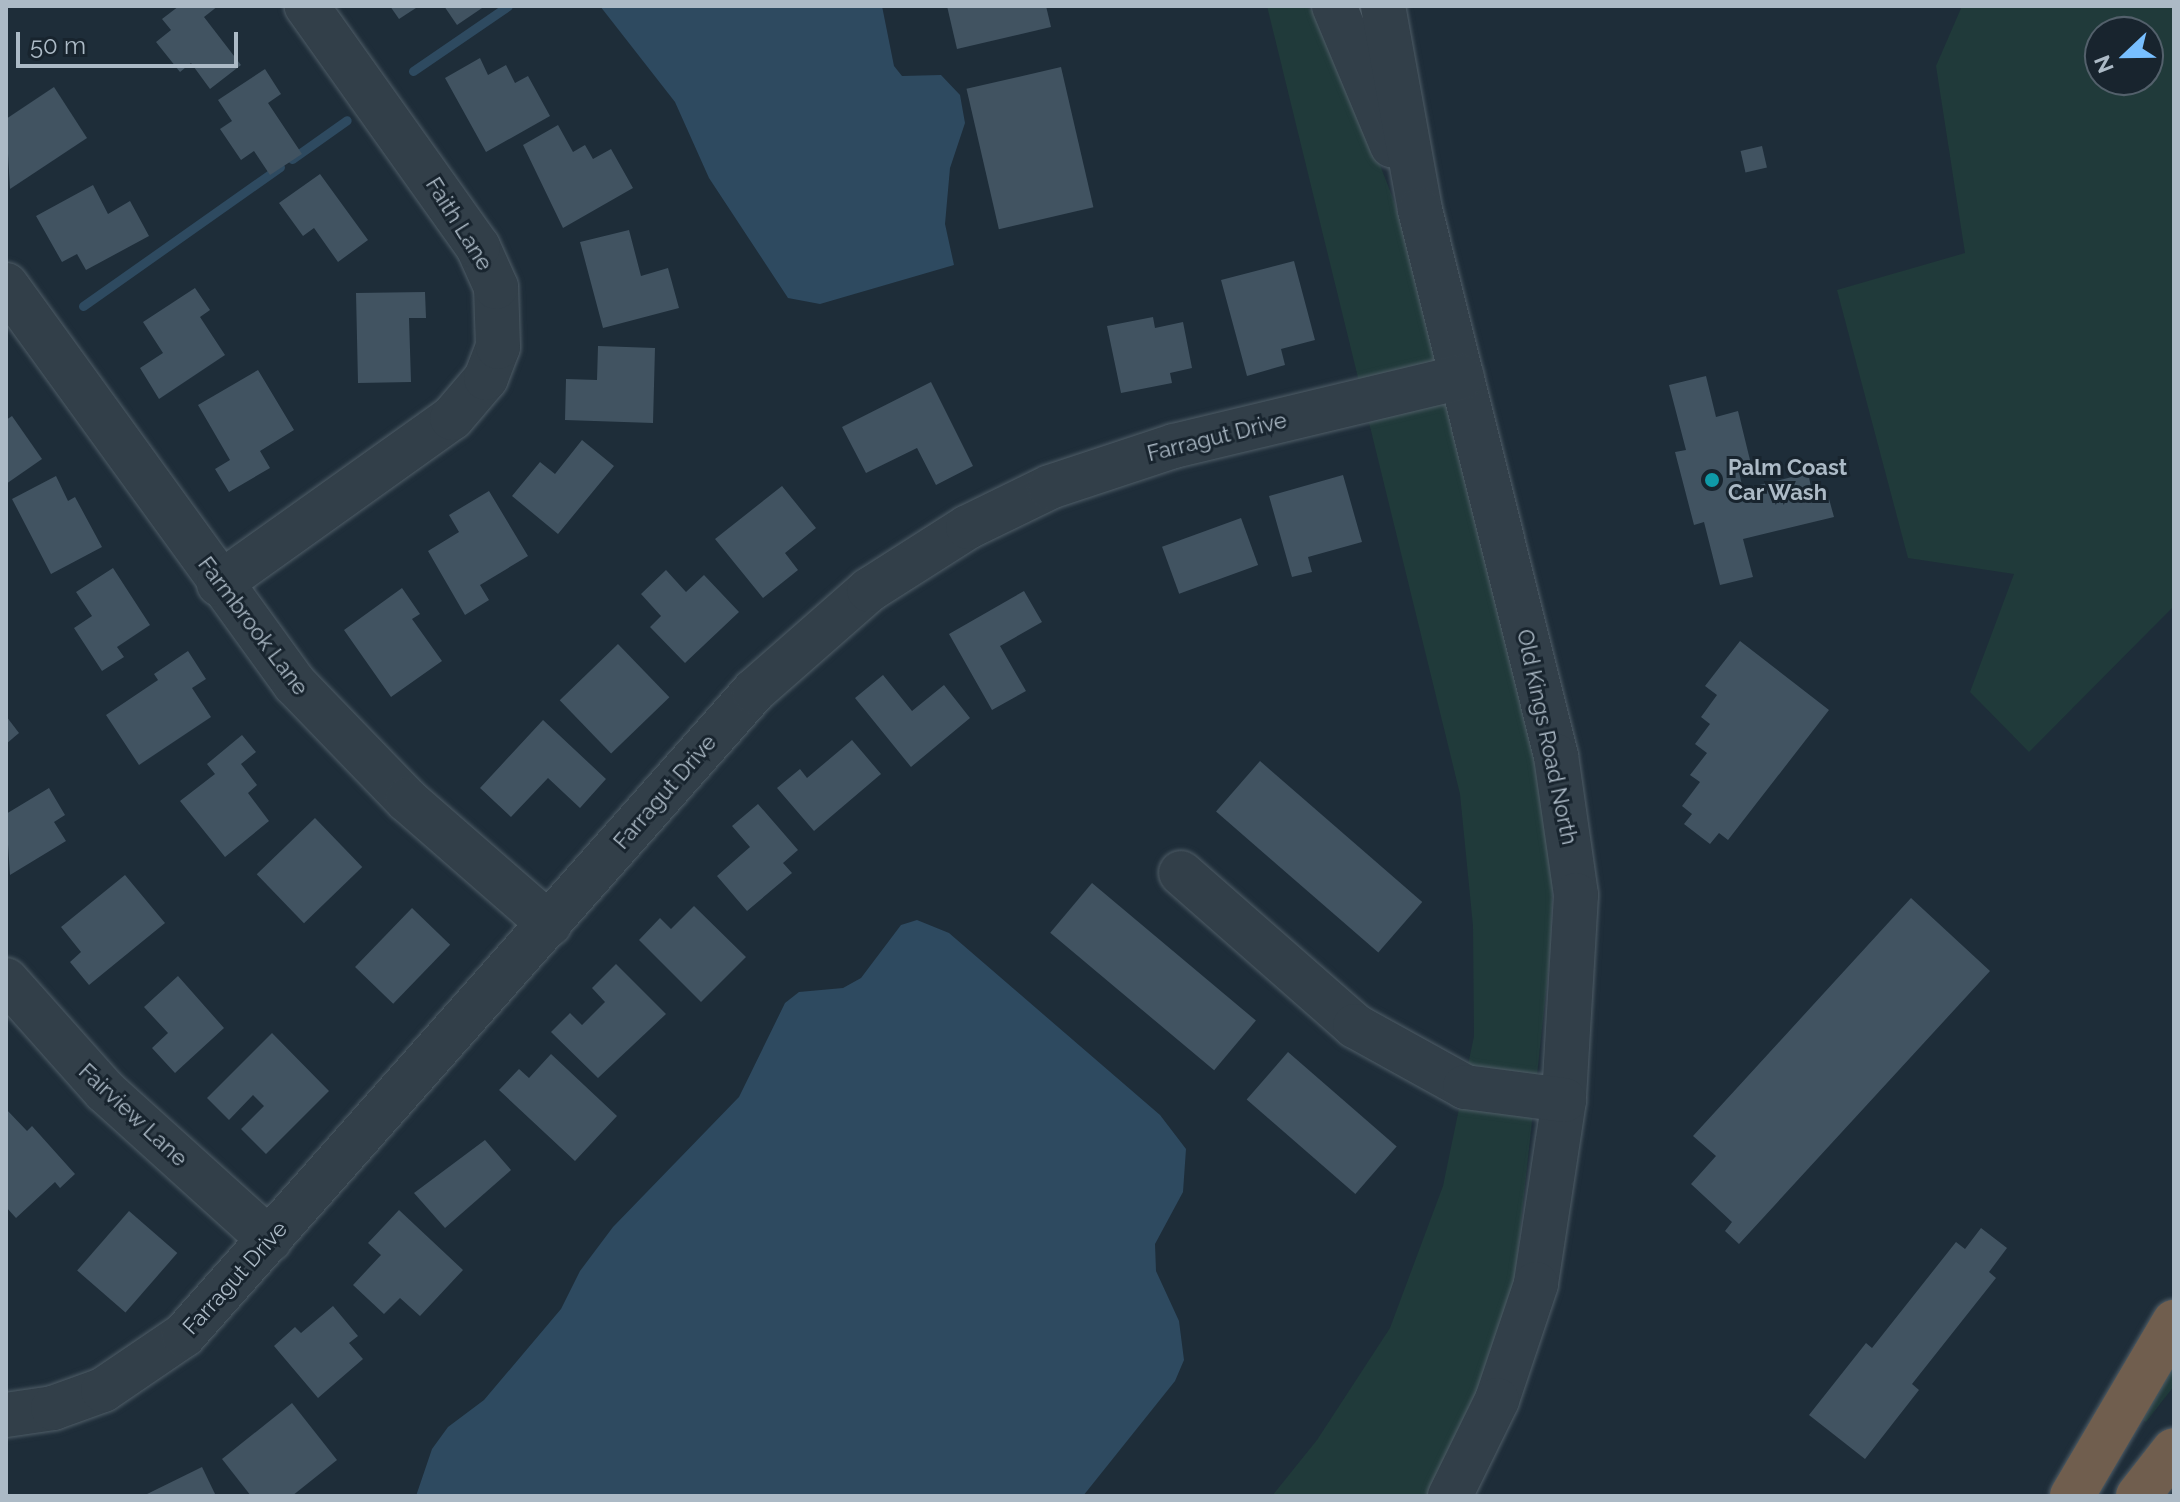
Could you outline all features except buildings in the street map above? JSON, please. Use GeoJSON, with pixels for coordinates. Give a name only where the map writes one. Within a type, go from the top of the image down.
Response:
{"type":"FeatureCollection","features":[{"type":"Feature","properties":{"kind":"highway"},"geometry":{"type":"LineString","coordinates":[[2072,1496],[2174,1322]]}},
{"type":"Feature","properties":{"kind":"highway"},"geometry":{"type":"LineString","coordinates":[[2138,1496],[2174,1450]]}},
{"type":"Feature","properties":{"kind":"street","name":"Faith Lane"},"geometry":{"type":"LineString","coordinates":[[219,584],[452,418],[486,378],[498,347],[496,287],[478,247],[307,6]]}},
{"type":"Feature","properties":{"kind":"street","name":"Old Kings Road North"},"geometry":{"type":"LineString","coordinates":[[1334,6],[1420,210]]}},
{"type":"Feature","properties":{"kind":"street","name":"Old Kings Road North"},"geometry":{"type":"LineString","coordinates":[[1383,6],[1420,210],[1566,806],[1576,933],[1564,1100],[1536,1284],[1497,1400],[1450,1496]]}},
{"type":"Feature","properties":{"kind":"street","name":"Farmbrook Lane"},"geometry":{"type":"LineString","coordinates":[[6,285],[219,584],[295,684],[362,756],[549,924]]}},
{"type":"Feature","properties":{"kind":"street","name":"Farragut Drive"},"geometry":{"type":"LineString","coordinates":[[6,1415],[76,1401],[144,1365],[201,1318],[754,691],[828,623],[918,556],[1050,487],[1122,461],[1462,377]]}},
{"type":"Feature","properties":{"kind":"street"},"geometry":{"type":"LineString","coordinates":[[1181,873],[1355,1026],[1465,1087],[1564,1100]]}},
{"type":"Feature","properties":{"kind":"street","name":"Fairview Lane"},"geometry":{"type":"LineString","coordinates":[[6,980],[105,1091],[270,1240]]}},
{"type":"Feature","properties":{"kind":"green space"},"geometry":{"type":"Polygon","coordinates":[[[1267,6],[1304,6],[1322,16],[1394,201],[1420,287],[1545,797],[1553,882],[1550,955],[1514,1287],[1490,1371],[1427,1496],[1272,1496],[1317,1440],[1390,1328],[1443,1186],[1474,1036],[1473,926],[1460,794],[1267,6]]]}},
{"type":"Feature","properties":{"kind":"green space"},"geometry":{"type":"Polygon","coordinates":[[[1962,6],[2174,6],[2174,606],[2029,752],[1970,692],[2014,574],[1908,558],[1837,290],[1965,253],[1936,66],[1962,6]]]}},
{"type":"Feature","properties":{"kind":"green space"},"geometry":{"type":"Polygon","coordinates":[[[2174,1348],[2174,1386],[2146,1422],[2139,1417],[2174,1348]]]}},
{"type":"Feature","properties":{"kind":"water"},"geometry":{"type":"Polygon","coordinates":[[[600,6],[882,6],[894,66],[902,76],[941,75],[960,95],[965,123],[950,168],[945,224],[954,265],[820,304],[788,298],[709,178],[675,102],[600,6]]]}},
{"type":"Feature","properties":{"kind":"water"},"geometry":{"type":"Polygon","coordinates":[[[917,920],[949,933],[1160,1115],[1186,1149],[1183,1192],[1155,1244],[1156,1271],[1179,1321],[1184,1360],[1175,1381],[1083,1496],[416,1496],[432,1449],[448,1427],[484,1400],[561,1309],[580,1271],[613,1227],[739,1097],[785,1003],[799,992],[843,988],[861,978],[901,925],[917,920]]]}},
{"type":"Feature","properties":{"kind":"waterway"},"geometry":{"type":"LineString","coordinates":[[413,71],[508,6]]}},
{"type":"Feature","properties":{"kind":"waterway"},"geometry":{"type":"LineString","coordinates":[[292,159],[347,120]]}},
{"type":"Feature","properties":{"kind":"waterway"},"geometry":{"type":"LineString","coordinates":[[83,306],[280,167]]}},
{"type":"Feature","properties":{"kind":"place","name":"Palm Coast Car Wash"},"geometry":{"type":"Point","coordinates":[1712,480]}}]}
